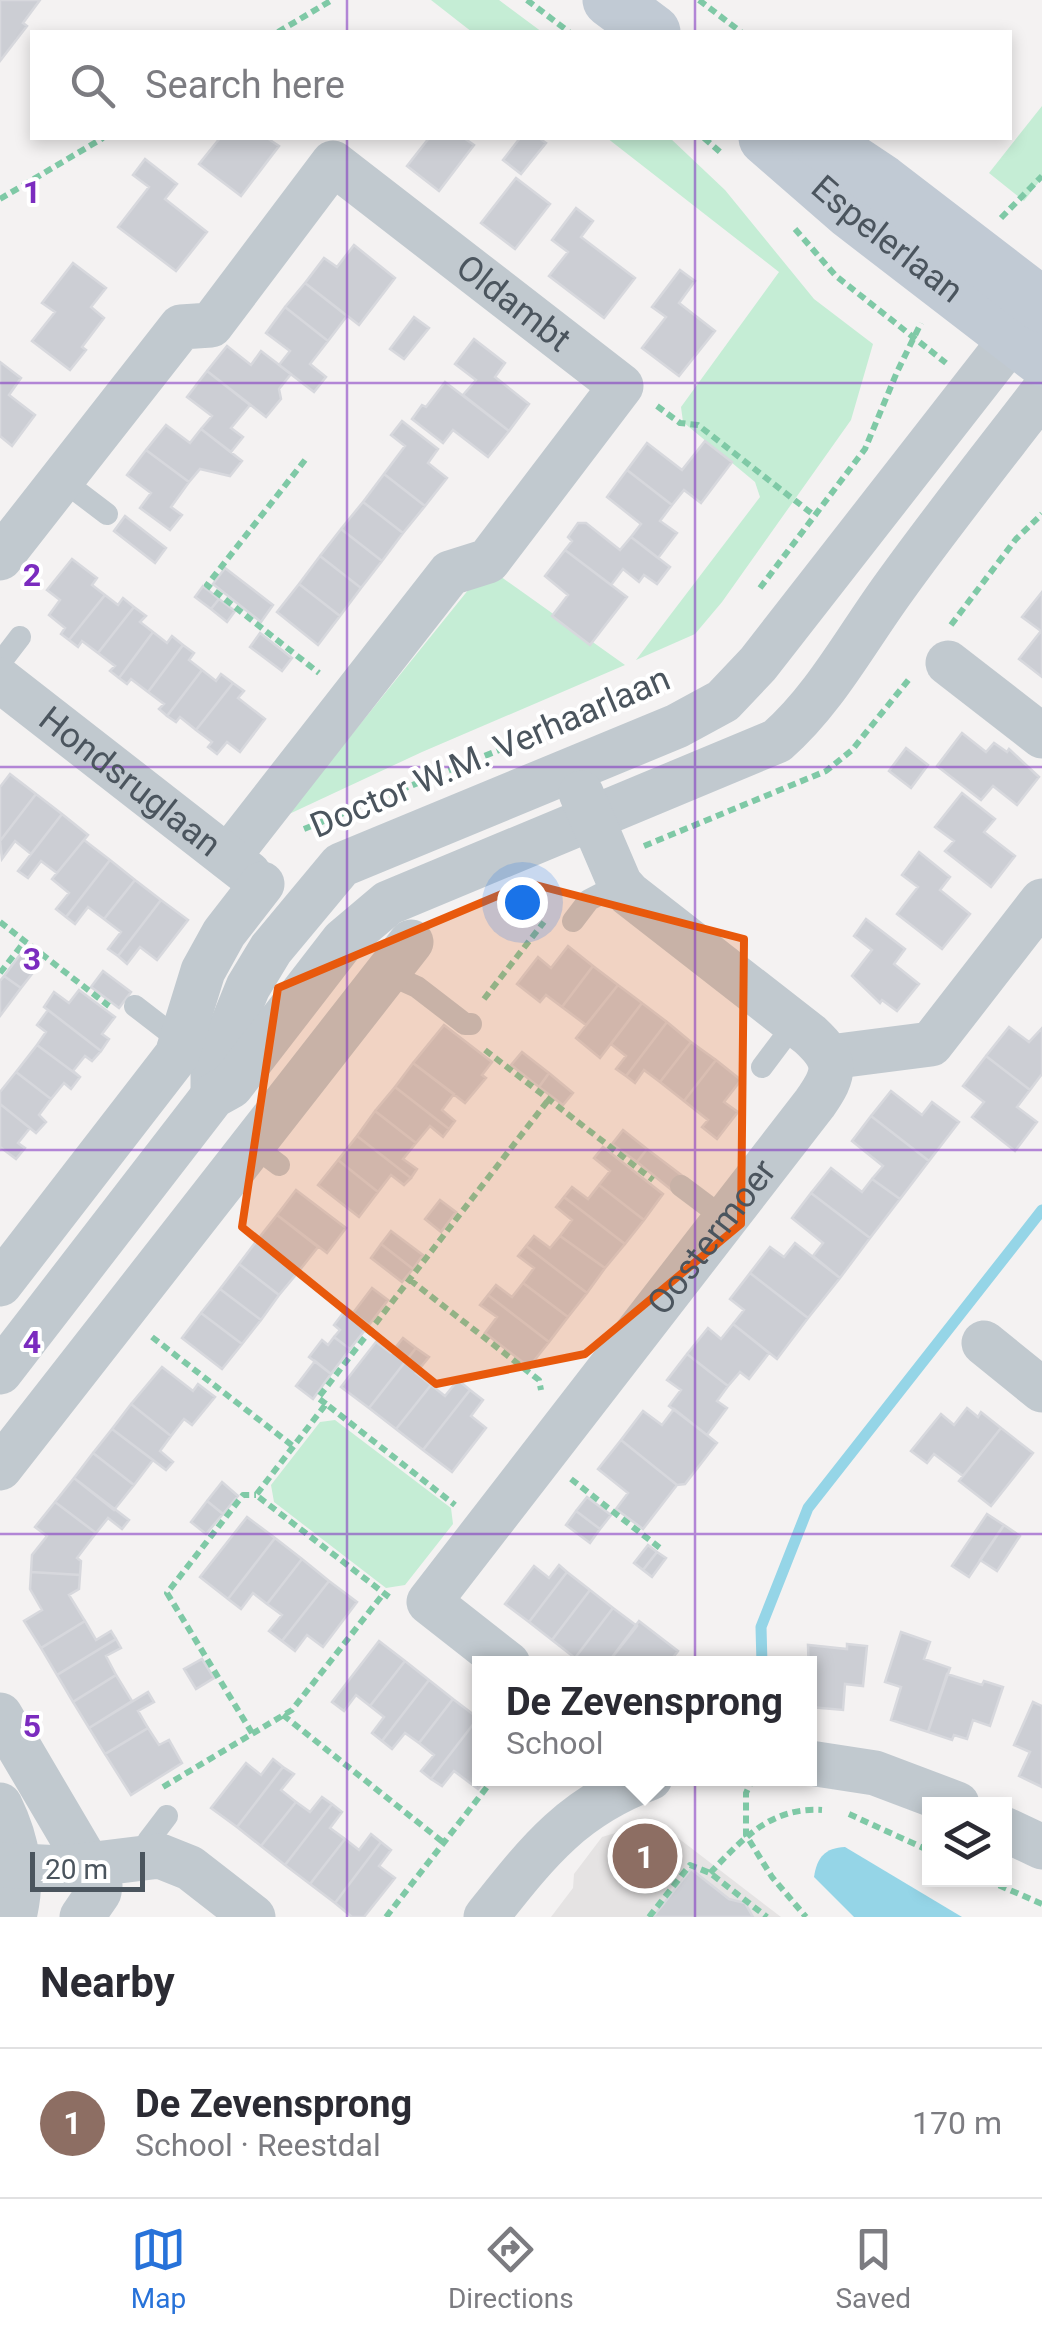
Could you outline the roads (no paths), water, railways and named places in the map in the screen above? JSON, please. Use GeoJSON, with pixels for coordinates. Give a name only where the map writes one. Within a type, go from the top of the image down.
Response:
{"type":"FeatureCollection","features":[{"type":"Feature","properties":{"kind":"main road"},"geometry":{"type":"LineString","coordinates":[[610,0],[649,30]]}},
{"type":"Feature","properties":{"kind":"main road","name":"Espelerlaan"},"geometry":{"type":"LineString","coordinates":[[768,140],[852,212],[1035,332]]}},
{"type":"Feature","properties":{"kind":"main road","name":"Espelerlaan"},"geometry":{"type":"LineString","coordinates":[[819,140],[882,182],[1035,332]]}},
{"type":"Feature","properties":{"kind":"street","name":"Oldambt"},"geometry":{"type":"LineString","coordinates":[[0,558],[181,328],[212,325],[334,163],[621,386],[488,560],[450,573],[245,870]]}},
{"type":"Feature","properties":{"kind":"street","name":"Doctor W.M. Verhaarlaan"},"geometry":{"type":"LineString","coordinates":[[213,1096],[213,1073],[248,987],[271,950],[333,873],[353,858],[709,710],[758,664],[1035,332]]}},
{"type":"Feature","properties":{"kind":"street","name":"Doctor W.M. Verhaarlaan"},"geometry":{"type":"LineString","coordinates":[[0,1372],[213,1096],[231,1086],[344,941],[388,902],[761,751],[786,734],[1042,392]]}},
{"type":"Feature","properties":{"kind":"street"},"geometry":{"type":"LineString","coordinates":[[948,663],[1042,736]]}},
{"type":"Feature","properties":{"kind":"street","name":"Hondsruglaan"},"geometry":{"type":"LineString","coordinates":[[2,681],[245,870]]}},
{"type":"Feature","properties":{"kind":"street","name":"Doctor W.M. Verhaarlaan"},"geometry":{"type":"LineString","coordinates":[[570,770],[592,820]]}},
{"type":"Feature","properties":{"kind":"street"},"geometry":{"type":"LineString","coordinates":[[592,820],[620,884],[636,900],[795,1023],[830,1057],[931,1044],[1042,901]]}},
{"type":"Feature","properties":{"kind":"street"},"geometry":{"type":"LineString","coordinates":[[0,1284],[183,1044],[203,971],[224,933],[245,870],[300,915],[344,941],[397,957],[265,1154],[0,1468]]}},
{"type":"Feature","properties":{"kind":"street","name":"Oostermoer"},"geometry":{"type":"LineString","coordinates":[[495,1656],[412,1606],[725,1219],[828,1084],[830,1057]]}},
{"type":"Feature","properties":{"kind":"street"},"geometry":{"type":"LineString","coordinates":[[985,1360],[1042,1390]]}},
{"type":"Feature","properties":{"kind":"street"},"geometry":{"type":"LineString","coordinates":[[0,1715],[100,1885],[100,1892],[82,1917]]}},
{"type":"Feature","properties":{"kind":"street"},"geometry":{"type":"LineString","coordinates":[[817,1764],[876,1773],[939,1797]]}},
{"type":"Feature","properties":{"kind":"street"},"geometry":{"type":"LineString","coordinates":[[486,1917],[546,1842],[602,1788]]}},
{"type":"Feature","properties":{"kind":"street"},"geometry":{"type":"LineString","coordinates":[[0,1805],[13,1834],[10,1866],[20,1889],[14,1917]]}},
{"type":"Feature","properties":{"kind":"street"},"geometry":{"type":"LineString","coordinates":[[1012,1833],[1042,1846]]}},
{"type":"Feature","properties":{"kind":"street"},"geometry":{"type":"LineString","coordinates":[[10,1866],[63,1868],[89,1864],[158,1835],[172,1858],[254,1917]]}},
{"type":"Feature","properties":{"kind":"lane"},"geometry":{"type":"LineString","coordinates":[[62,479],[106,514]]}},
{"type":"Feature","properties":{"kind":"lane"},"geometry":{"type":"LineString","coordinates":[[2,681],[20,637]]}},
{"type":"Feature","properties":{"kind":"lane"},"geometry":{"type":"LineString","coordinates":[[564,914],[620,884]]}},
{"type":"Feature","properties":{"kind":"lane"},"geometry":{"type":"LineString","coordinates":[[397,957],[417,988],[474,1027]]}},
{"type":"Feature","properties":{"kind":"lane"},"geometry":{"type":"LineString","coordinates":[[123,1007],[183,1044]]}},
{"type":"Feature","properties":{"kind":"lane"},"geometry":{"type":"LineString","coordinates":[[762,1067],[795,1023]]}},
{"type":"Feature","properties":{"kind":"lane"},"geometry":{"type":"LineString","coordinates":[[669,1185],[725,1219]]}},
{"type":"Feature","properties":{"kind":"water"},"geometry":{"type":"Polygon","coordinates":[[[845,1847],[962,1917],[854,1917],[814,1877],[823,1855],[845,1847]]]}},
{"type":"Feature","properties":{"kind":"waterway"},"geometry":{"type":"LineString","coordinates":[[762,1656],[761,1627],[808,1508],[1042,1210]]}},
{"type":"Feature","properties":{"kind":"place","name":"De Zevensprong"},"geometry":{"type":"Point","coordinates":[645,1856]}}]}
